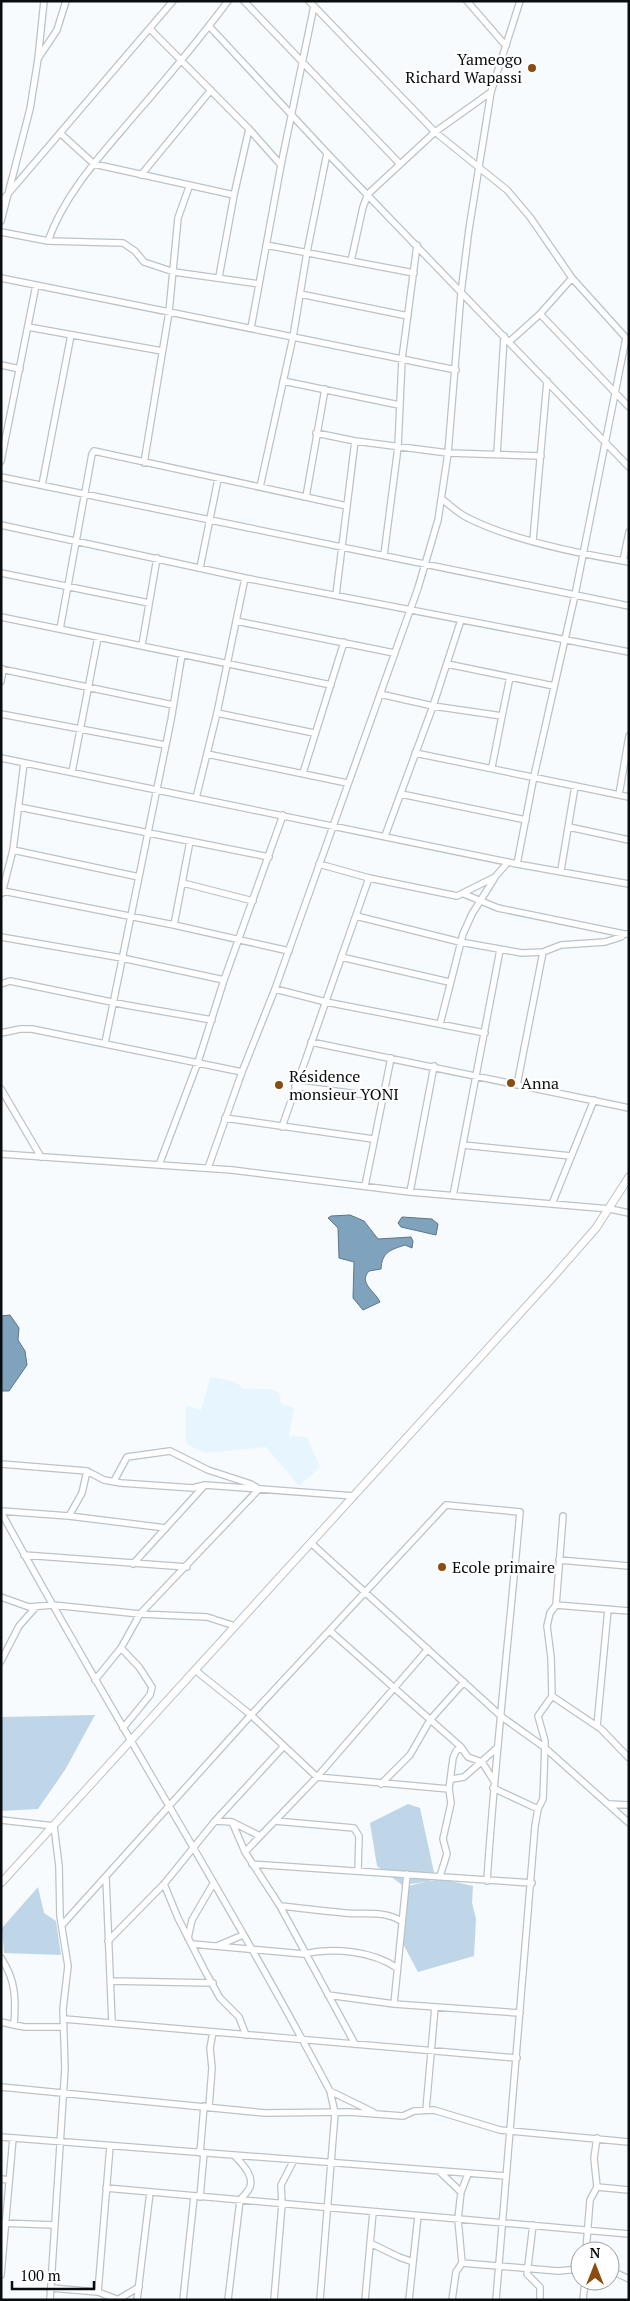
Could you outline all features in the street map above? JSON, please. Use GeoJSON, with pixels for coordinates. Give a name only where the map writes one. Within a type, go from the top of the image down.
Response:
{"type":"FeatureCollection","features":[{"type":"Feature","properties":{"kind":"street"},"geometry":{"type":"LineString","coordinates":[[1,221],[6,195],[30,109],[38,59],[44,1]]}},
{"type":"Feature","properties":{"kind":"street"},"geometry":{"type":"LineString","coordinates":[[38,59],[58,30],[66,1]]}},
{"type":"Feature","properties":{"kind":"street"},"geometry":{"type":"LineString","coordinates":[[1,202],[173,1]]}},
{"type":"Feature","properties":{"kind":"street"},"geometry":{"type":"LineString","coordinates":[[48,240],[59,212],[94,164],[228,1]]}},
{"type":"Feature","properties":{"kind":"street"},"geometry":{"type":"LineString","coordinates":[[244,1],[302,64],[399,163]]}},
{"type":"Feature","properties":{"kind":"street"},"geometry":{"type":"LineString","coordinates":[[467,1],[506,46]]}},
{"type":"Feature","properties":{"kind":"street"},"geometry":{"type":"LineString","coordinates":[[208,1168],[242,1072],[289,951],[425,565],[442,500],[456,370],[461,293],[469,229],[491,92],[520,1]]}},
{"type":"Feature","properties":{"kind":"street"},"geometry":{"type":"LineString","coordinates":[[251,328],[281,165],[293,114],[312,4]]}},
{"type":"Feature","properties":{"kind":"street"},"geometry":{"type":"LineString","coordinates":[[312,4],[435,132],[507,190],[572,278],[627,340],[614,391],[575,596],[534,776],[517,864]]}},
{"type":"Feature","properties":{"kind":"street"},"geometry":{"type":"LineString","coordinates":[[209,26],[293,114],[327,153],[417,244],[461,293],[629,467]]}},
{"type":"Feature","properties":{"kind":"street"},"geometry":{"type":"LineString","coordinates":[[150,29],[249,129],[281,165]]}},
{"type":"Feature","properties":{"kind":"street"},"geometry":{"type":"LineString","coordinates":[[141,175],[211,90]]}},
{"type":"Feature","properties":{"kind":"street"},"geometry":{"type":"LineString","coordinates":[[351,262],[362,207],[368,194],[399,163],[435,132],[491,92]]}},
{"type":"Feature","properties":{"kind":"street"},"geometry":{"type":"LineString","coordinates":[[219,277],[234,195],[249,129]]}},
{"type":"Feature","properties":{"kind":"street"},"geometry":{"type":"LineString","coordinates":[[60,133],[94,164],[234,195]]}},
{"type":"Feature","properties":{"kind":"street"},"geometry":{"type":"LineString","coordinates":[[260,488],[293,337],[307,252],[327,153]]}},
{"type":"Feature","properties":{"kind":"street"},"geometry":{"type":"LineString","coordinates":[[144,463],[169,312],[178,218],[190,186]]}},
{"type":"Feature","properties":{"kind":"street"},"geometry":{"type":"LineString","coordinates":[[1,232],[48,240],[123,243],[135,251],[144,262],[174,272],[259,284]]}},
{"type":"Feature","properties":{"kind":"street"},"geometry":{"type":"LineString","coordinates":[[266,244],[414,273]]}},
{"type":"Feature","properties":{"kind":"street"},"geometry":{"type":"LineString","coordinates":[[384,555],[398,447],[402,359],[417,244]]}},
{"type":"Feature","properties":{"kind":"street"},"geometry":{"type":"LineString","coordinates":[[1,278],[456,370]]}},
{"type":"Feature","properties":{"kind":"street"},"geometry":{"type":"LineString","coordinates":[[509,342],[540,314],[572,278]]}},
{"type":"Feature","properties":{"kind":"street"},"geometry":{"type":"LineString","coordinates":[[1,461],[36,285]]}},
{"type":"Feature","properties":{"kind":"street"},"geometry":{"type":"LineString","coordinates":[[300,294],[408,316]]}},
{"type":"Feature","properties":{"kind":"street"},"geometry":{"type":"LineString","coordinates":[[540,314],[629,407]]}},
{"type":"Feature","properties":{"kind":"street"},"geometry":{"type":"LineString","coordinates":[[28,327],[162,352]]}},
{"type":"Feature","properties":{"kind":"street"},"geometry":{"type":"LineString","coordinates":[[42,485],[71,335]]}},
{"type":"Feature","properties":{"kind":"street"},"geometry":{"type":"LineString","coordinates":[[497,454],[504,336]]}},
{"type":"Feature","properties":{"kind":"street"},"geometry":{"type":"LineString","coordinates":[[1,365],[20,369]]}},
{"type":"Feature","properties":{"kind":"street"},"geometry":{"type":"LineString","coordinates":[[284,381],[399,405]]}},
{"type":"Feature","properties":{"kind":"street"},"geometry":{"type":"LineString","coordinates":[[533,540],[547,381]]}},
{"type":"Feature","properties":{"kind":"street"},"geometry":{"type":"LineString","coordinates":[[306,497],[325,389]]}},
{"type":"Feature","properties":{"kind":"street"},"geometry":{"type":"LineString","coordinates":[[316,433],[355,441],[448,453],[541,456]]}},
{"type":"Feature","properties":{"kind":"street"},"geometry":{"type":"LineString","coordinates":[[336,595],[355,441]]}},
{"type":"Feature","properties":{"kind":"street"},"geometry":{"type":"LineString","coordinates":[[60,629],[84,494],[94,451],[347,506]]}},
{"type":"Feature","properties":{"kind":"street"},"geometry":{"type":"LineString","coordinates":[[1,477],[629,606]]}},
{"type":"Feature","properties":{"kind":"street"},"geometry":{"type":"LineString","coordinates":[[200,568],[218,479]]}},
{"type":"Feature","properties":{"kind":"street"},"geometry":{"type":"LineString","coordinates":[[442,500],[469,519],[533,540],[583,553],[626,561],[629,532]]}},
{"type":"Feature","properties":{"kind":"street"},"geometry":{"type":"LineString","coordinates":[[1,525],[245,578],[629,652]]}},
{"type":"Feature","properties":{"kind":"street"},"geometry":{"type":"LineString","coordinates":[[142,645],[158,558]]}},
{"type":"Feature","properties":{"kind":"street"},"geometry":{"type":"LineString","coordinates":[[1,573],[150,603]]}},
{"type":"Feature","properties":{"kind":"street"},"geometry":{"type":"LineString","coordinates":[[196,798],[217,714],[245,578]]}},
{"type":"Feature","properties":{"kind":"street"},"geometry":{"type":"LineString","coordinates":[[1,617],[227,662],[331,685]]}},
{"type":"Feature","properties":{"kind":"street"},"geometry":{"type":"LineString","coordinates":[[385,836],[433,706],[461,620]]}},
{"type":"Feature","properties":{"kind":"street"},"geometry":{"type":"LineString","coordinates":[[236,621],[394,653]]}},
{"type":"Feature","properties":{"kind":"street"},"geometry":{"type":"LineString","coordinates":[[72,772],[98,637]]}},
{"type":"Feature","properties":{"kind":"street"},"geometry":{"type":"LineString","coordinates":[[303,773],[344,642]]}},
{"type":"Feature","properties":{"kind":"street"},"geometry":{"type":"LineString","coordinates":[[105,1043],[182,654]]}},
{"type":"Feature","properties":{"kind":"street"},"geometry":{"type":"LineString","coordinates":[[447,664],[554,686]]}},
{"type":"Feature","properties":{"kind":"street"},"geometry":{"type":"LineString","coordinates":[[1,681],[2,669],[173,705]]}},
{"type":"Feature","properties":{"kind":"street"},"geometry":{"type":"LineString","coordinates":[[492,768],[510,677]]}},
{"type":"Feature","properties":{"kind":"street"},"geometry":{"type":"LineString","coordinates":[[380,694],[433,706],[502,716]]}},
{"type":"Feature","properties":{"kind":"street"},"geometry":{"type":"LineString","coordinates":[[1,714],[165,745]]}},
{"type":"Feature","properties":{"kind":"street"},"geometry":{"type":"LineString","coordinates":[[217,714],[314,733]]}},
{"type":"Feature","properties":{"kind":"street"},"geometry":{"type":"LineString","coordinates":[[619,795],[629,736]]}},
{"type":"Feature","properties":{"kind":"street"},"geometry":{"type":"LineString","coordinates":[[416,753],[629,797]]}},
{"type":"Feature","properties":{"kind":"street"},"geometry":{"type":"LineString","coordinates":[[207,754],[347,783]]}},
{"type":"Feature","properties":{"kind":"street"},"geometry":{"type":"LineString","coordinates":[[1,758],[517,864],[560,870],[629,884]]}},
{"type":"Feature","properties":{"kind":"street"},"geometry":{"type":"LineString","coordinates":[[24,763],[13,850],[2,893],[174,925],[289,951]]}},
{"type":"Feature","properties":{"kind":"street"},"geometry":{"type":"LineString","coordinates":[[560,870],[570,827],[575,786]]}},
{"type":"Feature","properties":{"kind":"street"},"geometry":{"type":"LineString","coordinates":[[401,794],[526,820]]}},
{"type":"Feature","properties":{"kind":"street"},"geometry":{"type":"LineString","coordinates":[[19,807],[269,856]]}},
{"type":"Feature","properties":{"kind":"street"},"geometry":{"type":"LineString","coordinates":[[159,1166],[198,1062],[238,939],[283,815]]}},
{"type":"Feature","properties":{"kind":"street"},"geometry":{"type":"LineString","coordinates":[[570,827],[629,840]]}},
{"type":"Feature","properties":{"kind":"street"},"geometry":{"type":"LineString","coordinates":[[174,925],[190,841]]}},
{"type":"Feature","properties":{"kind":"street"},"geometry":{"type":"LineString","coordinates":[[13,850],[139,877]]}},
{"type":"Feature","properties":{"kind":"street"},"geometry":{"type":"LineString","coordinates":[[440,1024],[460,942],[479,902],[508,862]]}},
{"type":"Feature","properties":{"kind":"street"},"geometry":{"type":"LineString","coordinates":[[319,864],[369,878],[455,896],[464,894],[496,877]]}},
{"type":"Feature","properties":{"kind":"street"},"geometry":{"type":"LineString","coordinates":[[282,1127],[369,878]]}},
{"type":"Feature","properties":{"kind":"street"},"geometry":{"type":"LineString","coordinates":[[183,883],[253,902]]}},
{"type":"Feature","properties":{"kind":"street"},"geometry":{"type":"LineString","coordinates":[[464,894],[479,902],[540,918],[626,934]]}},
{"type":"Feature","properties":{"kind":"street"},"geometry":{"type":"LineString","coordinates":[[356,916],[500,950],[543,952],[561,945],[605,942],[626,934]]}},
{"type":"Feature","properties":{"kind":"street"},"geometry":{"type":"LineString","coordinates":[[1,937],[122,958],[224,980]]}},
{"type":"Feature","properties":{"kind":"street"},"geometry":{"type":"LineString","coordinates":[[453,1196],[500,950]]}},
{"type":"Feature","properties":{"kind":"street"},"geometry":{"type":"LineString","coordinates":[[517,1085],[543,952]]}},
{"type":"Feature","properties":{"kind":"street"},"geometry":{"type":"LineString","coordinates":[[341,957],[449,982]]}},
{"type":"Feature","properties":{"kind":"street"},"geometry":{"type":"LineString","coordinates":[[1,984],[10,981],[212,1020]]}},
{"type":"Feature","properties":{"kind":"street"},"geometry":{"type":"LineString","coordinates":[[275,989],[326,1002],[485,1032]]}},
{"type":"Feature","properties":{"kind":"street"},"geometry":{"type":"LineString","coordinates":[[1,1033],[26,1028],[242,1072]]}},
{"type":"Feature","properties":{"kind":"street"},"geometry":{"type":"LineString","coordinates":[[311,1042],[629,1108]]}},
{"type":"Feature","properties":{"kind":"street"},"geometry":{"type":"LineString","coordinates":[[365,1186],[390,1058]]}},
{"type":"Feature","properties":{"kind":"street"},"geometry":{"type":"LineString","coordinates":[[410,1192],[434,1066]]}},
{"type":"Feature","properties":{"kind":"street"},"geometry":{"type":"LineString","coordinates":[[295,1086],[382,1097]]}},
{"type":"Feature","properties":{"kind":"street"},"geometry":{"type":"LineString","coordinates":[[1,1089],[41,1157]]}},
{"type":"Feature","properties":{"kind":"street"},"geometry":{"type":"LineString","coordinates":[[552,1204],[594,1100]]}},
{"type":"Feature","properties":{"kind":"street"},"geometry":{"type":"LineString","coordinates":[[225,1118],[373,1140]]}},
{"type":"Feature","properties":{"kind":"street"},"geometry":{"type":"LineString","coordinates":[[462,1145],[571,1156]]}},
{"type":"Feature","properties":{"kind":"street"},"geometry":{"type":"LineString","coordinates":[[1,1154],[208,1168],[410,1192],[610,1209],[629,1213]]}},
{"type":"Feature","properties":{"kind":"street"},"geometry":{"type":"LineString","coordinates":[[1,1883],[554,1276],[610,1209],[629,1177]]}},
{"type":"Feature","properties":{"kind":"street"},"geometry":{"type":"LineString","coordinates":[[114,1481],[127,1457],[170,1451],[208,1470],[251,1484],[260,1489]]}},
{"type":"Feature","properties":{"kind":"street"},"geometry":{"type":"LineString","coordinates":[[1,1464],[87,1470],[104,1480],[114,1481],[193,1488],[205,1485],[354,1496]]}},
{"type":"Feature","properties":{"kind":"street"},"geometry":{"type":"LineString","coordinates":[[69,1516],[84,1488],[87,1470]]}},
{"type":"Feature","properties":{"kind":"street"},"geometry":{"type":"LineString","coordinates":[[133,1564],[205,1485]]}},
{"type":"Feature","properties":{"kind":"street"},"geometry":{"type":"LineString","coordinates":[[95,1680],[121,1648],[140,1614],[260,1489]]}},
{"type":"Feature","properties":{"kind":"street"},"geometry":{"type":"LineString","coordinates":[[62,1925],[251,1715],[446,1506],[520,1512],[494,1784],[487,1881]]}},
{"type":"Feature","properties":{"kind":"street"},"geometry":{"type":"LineString","coordinates":[[1,1512],[69,1516],[166,1528]]}},
{"type":"Feature","properties":{"kind":"street"},"geometry":{"type":"LineString","coordinates":[[1,1512],[330,2091],[335,2113],[320,2300]]}},
{"type":"Feature","properties":{"kind":"street"},"geometry":{"type":"LineString","coordinates":[[496,2300],[532,1883],[535,1826],[538,1810],[543,1799],[545,1742],[538,1716],[552,1696],[552,1663],[547,1626],[550,1613],[556,1604],[563,1516]]}},
{"type":"Feature","properties":{"kind":"street"},"geometry":{"type":"LineString","coordinates":[[311,1543],[502,1716],[544,1747],[629,1823]]}},
{"type":"Feature","properties":{"kind":"street"},"geometry":{"type":"LineString","coordinates":[[24,1555],[186,1567]]}},
{"type":"Feature","properties":{"kind":"street"},"geometry":{"type":"LineString","coordinates":[[560,1560],[629,1566]]}},
{"type":"Feature","properties":{"kind":"street"},"geometry":{"type":"LineString","coordinates":[[1,1597],[17,1604],[36,1608],[53,1605],[140,1614],[207,1617],[235,1626]]}},
{"type":"Feature","properties":{"kind":"street"},"geometry":{"type":"LineString","coordinates":[[556,1604],[629,1611]]}},
{"type":"Feature","properties":{"kind":"street"},"geometry":{"type":"LineString","coordinates":[[1,1661],[19,1626],[36,1608]]}},
{"type":"Feature","properties":{"kind":"street"},"geometry":{"type":"LineString","coordinates":[[596,1726],[608,1609]]}},
{"type":"Feature","properties":{"kind":"street"},"geometry":{"type":"LineString","coordinates":[[330,1631],[461,1747],[468,1757],[482,1762],[494,1784],[538,1810]]}},
{"type":"Feature","properties":{"kind":"street"},"geometry":{"type":"LineString","coordinates":[[121,1648],[140,1667],[152,1687],[150,1695],[123,1728]]}},
{"type":"Feature","properties":{"kind":"street"},"geometry":{"type":"LineString","coordinates":[[245,1852],[317,1777],[428,1649]]}},
{"type":"Feature","properties":{"kind":"street"},"geometry":{"type":"LineString","coordinates":[[195,1670],[251,1715],[317,1777],[449,1789]]}},
{"type":"Feature","properties":{"kind":"street"},"geometry":{"type":"LineString","coordinates":[[381,1784],[392,1770],[410,1755],[430,1720],[464,1682]]}},
{"type":"Feature","properties":{"kind":"street"},"geometry":{"type":"LineString","coordinates":[[552,1696],[596,1726],[629,1758]]}},
{"type":"Feature","properties":{"kind":"street"},"geometry":{"type":"LineString","coordinates":[[108,1941],[164,1884],[215,1821],[284,1746]]}},
{"type":"Feature","properties":{"kind":"street"},"geometry":{"type":"LineString","coordinates":[[440,1876],[447,1854],[443,1839],[451,1803],[449,1789],[452,1779],[454,1754],[461,1747]]}},
{"type":"Feature","properties":{"kind":"street"},"geometry":{"type":"LineString","coordinates":[[452,1779],[464,1777],[498,1747]]}},
{"type":"Feature","properties":{"kind":"street"},"geometry":{"type":"LineString","coordinates":[[609,1804],[629,1805]]}},
{"type":"Feature","properties":{"kind":"street"},"geometry":{"type":"LineString","coordinates":[[1,1820],[54,1826]]}},
{"type":"Feature","properties":{"kind":"street"},"geometry":{"type":"LineString","coordinates":[[215,1821],[232,1822],[260,1836]]}},
{"type":"Feature","properties":{"kind":"street"},"geometry":{"type":"LineString","coordinates":[[275,1821],[354,1828],[359,1836],[358,1871]]}},
{"type":"Feature","properties":{"kind":"street"},"geometry":{"type":"LineString","coordinates":[[232,1822],[245,1852],[280,1906],[304,1954],[355,2044]]}},
{"type":"Feature","properties":{"kind":"street"},"geometry":{"type":"LineString","coordinates":[[50,2300],[63,2094],[64,2018],[68,1966],[62,1925],[54,1826]]}},
{"type":"Feature","properties":{"kind":"street"},"geometry":{"type":"LineString","coordinates":[[252,1864],[532,1883]]}},
{"type":"Feature","properties":{"kind":"street"},"geometry":{"type":"LineString","coordinates":[[394,2004],[406,1874]]}},
{"type":"Feature","properties":{"kind":"street"},"geometry":{"type":"LineString","coordinates":[[106,1878],[112,2023]]}},
{"type":"Feature","properties":{"kind":"street"},"geometry":{"type":"LineString","coordinates":[[164,1884],[182,1927],[220,1998],[239,2017],[246,2035]]}},
{"type":"Feature","properties":{"kind":"street"},"geometry":{"type":"LineString","coordinates":[[182,1927],[192,1920],[213,1884]]}},
{"type":"Feature","properties":{"kind":"street"},"geometry":{"type":"LineString","coordinates":[[280,1906],[346,1913],[370,1912],[394,1916],[401,1921]]}},
{"type":"Feature","properties":{"kind":"street"},"geometry":{"type":"LineString","coordinates":[[190,1941],[192,1920]]}},
{"type":"Feature","properties":{"kind":"street"},"geometry":{"type":"LineString","coordinates":[[214,1947],[243,1935]]}},
{"type":"Feature","properties":{"kind":"street"},"geometry":{"type":"LineString","coordinates":[[190,1941],[214,1947],[304,1954],[322,1950],[373,1956],[397,1968]]}},
{"type":"Feature","properties":{"kind":"street"},"geometry":{"type":"LineString","coordinates":[[1,1958],[11,1978],[17,2001],[14,2025]]}},
{"type":"Feature","properties":{"kind":"street"},"geometry":{"type":"LineString","coordinates":[[110,1982],[213,1984]]}},
{"type":"Feature","properties":{"kind":"street"},"geometry":{"type":"LineString","coordinates":[[328,1995],[394,2004],[520,2013]]}},
{"type":"Feature","properties":{"kind":"street"},"geometry":{"type":"LineString","coordinates":[[426,2110],[435,2007]]}},
{"type":"Feature","properties":{"kind":"street"},"geometry":{"type":"LineString","coordinates":[[64,2018],[517,2058]]}},
{"type":"Feature","properties":{"kind":"street"},"geometry":{"type":"LineString","coordinates":[[1,2022],[24,2027],[64,2027]]}},
{"type":"Feature","properties":{"kind":"street"},"geometry":{"type":"LineString","coordinates":[[182,2300],[197,2197],[212,2068],[210,2048],[213,2032]]}},
{"type":"Feature","properties":{"kind":"street"},"geometry":{"type":"LineString","coordinates":[[1,2087],[265,2113],[335,2113],[403,2116],[414,2111],[444,2111],[472,2124],[510,2132],[629,2142]]}},
{"type":"Feature","properties":{"kind":"street"},"geometry":{"type":"LineString","coordinates":[[330,2091],[377,2114]]}},
{"type":"Feature","properties":{"kind":"street"},"geometry":{"type":"LineString","coordinates":[[1,2137],[506,2176]]}},
{"type":"Feature","properties":{"kind":"street"},"geometry":{"type":"LineString","coordinates":[[1,2275],[3,2223],[13,2138]]}},
{"type":"Feature","properties":{"kind":"street"},"geometry":{"type":"LineString","coordinates":[[586,2241],[590,2200],[597,2187],[594,2158],[597,2138]]}},
{"type":"Feature","properties":{"kind":"street"},"geometry":{"type":"LineString","coordinates":[[98,2292],[110,2146]]}},
{"type":"Feature","properties":{"kind":"street"},"geometry":{"type":"LineString","coordinates":[[228,2300],[240,2200],[248,2192],[251,2181],[246,2168],[235,2156]]}},
{"type":"Feature","properties":{"kind":"street"},"geometry":{"type":"LineString","coordinates":[[274,2300],[282,2204],[281,2185],[294,2160]]}},
{"type":"Feature","properties":{"kind":"street"},"geometry":{"type":"LineString","coordinates":[[440,2172],[461,2192]]}},
{"type":"Feature","properties":{"kind":"street"},"geometry":{"type":"LineString","coordinates":[[452,2300],[456,2272],[462,2263],[458,2219],[461,2192],[468,2174]]}},
{"type":"Feature","properties":{"kind":"street"},"geometry":{"type":"LineString","coordinates":[[1,2179],[9,2180]]}},
{"type":"Feature","properties":{"kind":"street"},"geometry":{"type":"LineString","coordinates":[[597,2187],[629,2190]]}},
{"type":"Feature","properties":{"kind":"street"},"geometry":{"type":"LineString","coordinates":[[106,2188],[629,2234]]}},
{"type":"Feature","properties":{"kind":"street"},"geometry":{"type":"LineString","coordinates":[[137,2300],[150,2192]]}},
{"type":"Feature","properties":{"kind":"street"},"geometry":{"type":"LineString","coordinates":[[365,2300],[373,2212]]}},
{"type":"Feature","properties":{"kind":"street"},"geometry":{"type":"LineString","coordinates":[[409,2300],[418,2216]]}},
{"type":"Feature","properties":{"kind":"street"},"geometry":{"type":"LineString","coordinates":[[3,2223],[54,2225]]}},
{"type":"Feature","properties":{"kind":"street"},"geometry":{"type":"LineString","coordinates":[[532,2226],[528,2277],[540,2287],[540,2300]]}},
{"type":"Feature","properties":{"kind":"street"},"geometry":{"type":"LineString","coordinates":[[370,2243],[412,2262]]}},
{"type":"Feature","properties":{"kind":"street"},"geometry":{"type":"LineString","coordinates":[[462,2263],[558,2271],[570,2270]]}},
{"type":"Feature","properties":{"kind":"street"},"geometry":{"type":"LineString","coordinates":[[51,2288],[98,2292],[119,2299],[139,2287]]}},
{"type":"Feature","properties":{"kind":"shaded area"},"geometry":{"type":"Polygon","coordinates":[[[350,1215],[364,1221],[378,1239],[411,1237],[413,1241],[412,1248],[405,1245],[388,1252],[383,1259],[381,1269],[369,1271],[366,1275],[365,1279],[368,1287],[380,1302],[363,1310],[353,1298],[354,1262],[339,1258],[338,1228],[328,1218],[331,1216],[350,1215]]]}},
{"type":"Feature","properties":{"kind":"shaded area"},"geometry":{"type":"Polygon","coordinates":[[[402,1217],[432,1219],[438,1224],[436,1235],[401,1227],[398,1223],[402,1217]]]}},
{"type":"Feature","properties":{"kind":"shaded area"},"geometry":{"type":"Polygon","coordinates":[[[10,1315],[19,1328],[18,1340],[25,1351],[27,1365],[9,1391],[1,1391],[1,1316],[10,1315]]]}},
{"type":"Feature","properties":{"kind":"shaded area"},"geometry":{"type":"Polygon","coordinates":[[[211,1377],[236,1382],[243,1389],[270,1389],[279,1393],[281,1404],[294,1408],[289,1436],[307,1437],[320,1467],[299,1486],[266,1447],[205,1453],[186,1444],[186,1405],[201,1410],[211,1377]]]}},
{"type":"Feature","properties":{"kind":"shaded area"},"geometry":{"type":"Polygon","coordinates":[[[95,1715],[65,1770],[38,1809],[1,1811],[1,1717],[95,1715]]]}},
{"type":"Feature","properties":{"kind":"shaded area"},"geometry":{"type":"Polygon","coordinates":[[[408,1804],[420,1808],[435,1877],[430,1881],[442,1879],[473,1886],[472,1903],[476,1919],[474,1956],[418,1972],[402,1942],[408,1886],[425,1882],[402,1885],[377,1866],[370,1823],[408,1804]]]}},
{"type":"Feature","properties":{"kind":"shaded area"},"geometry":{"type":"Polygon","coordinates":[[[38,1887],[44,1913],[56,1921],[61,1955],[4,1953],[2,1928],[38,1887]]]}},
{"type":"Feature","properties":{"kind":"place","name":"Yameogo Richard Wapassi"},"geometry":{"type":"Point","coordinates":[532,68]}},
{"type":"Feature","properties":{"kind":"place","name":"Anna"},"geometry":{"type":"Point","coordinates":[511,1083]}},
{"type":"Feature","properties":{"kind":"place","name":"Résidence monsieur YONI"},"geometry":{"type":"Point","coordinates":[279,1085]}},
{"type":"Feature","properties":{"kind":"place","name":"Ecole primaire"},"geometry":{"type":"Point","coordinates":[442,1567]}}]}
